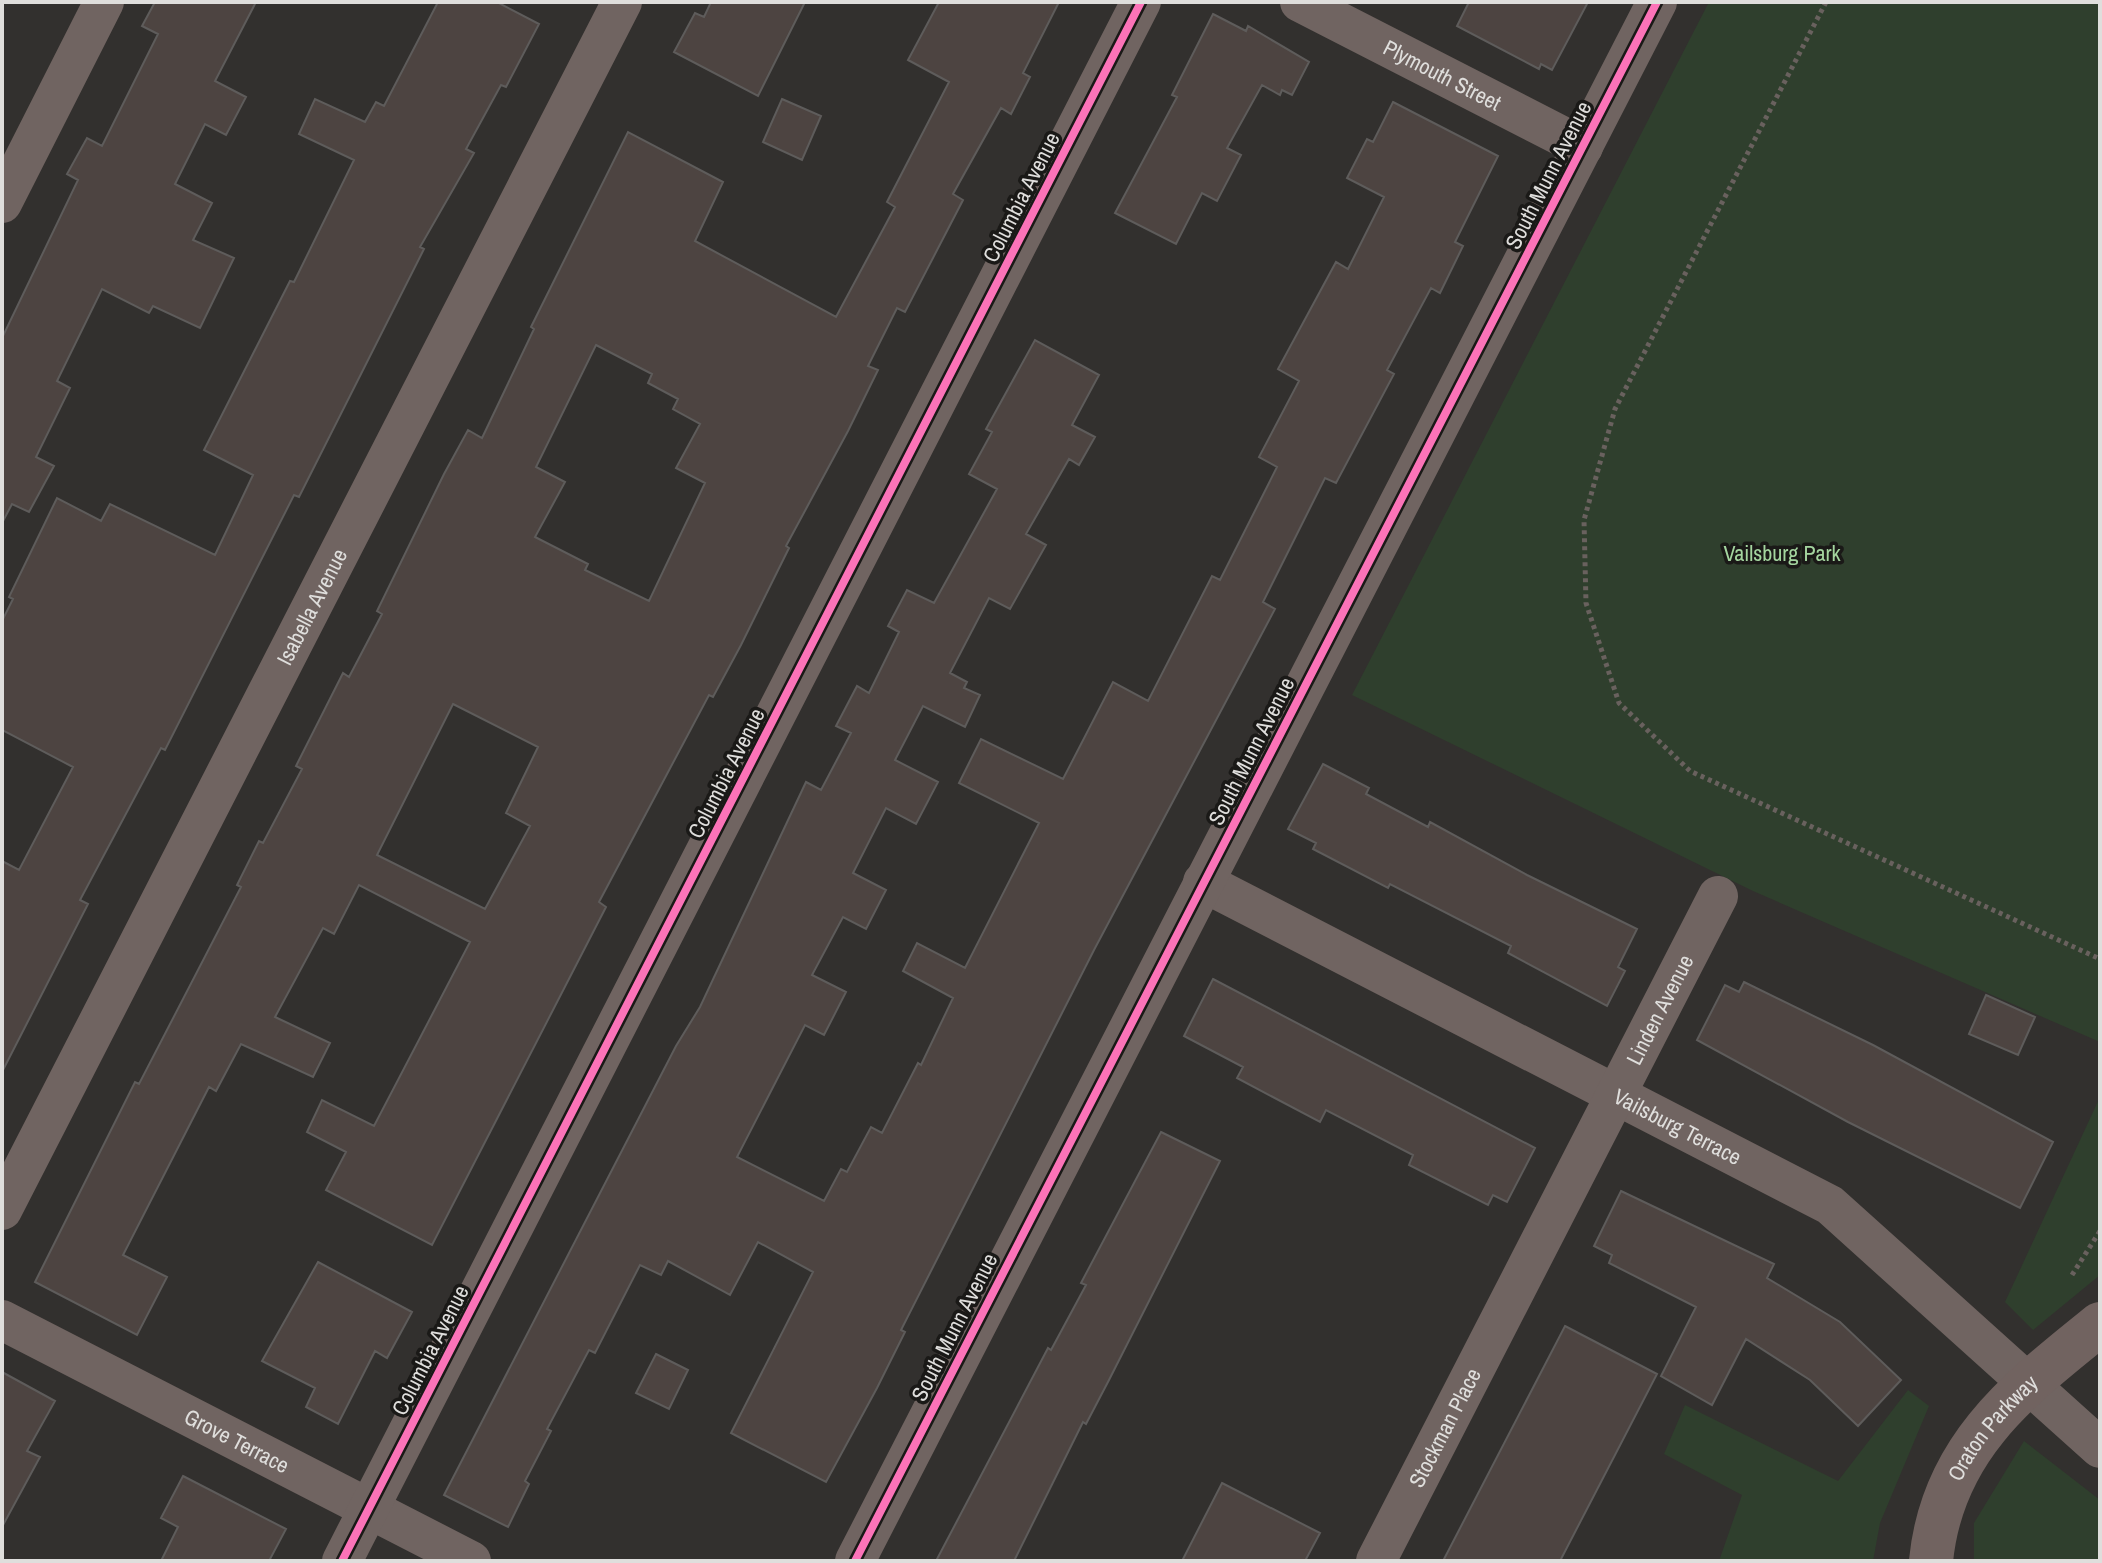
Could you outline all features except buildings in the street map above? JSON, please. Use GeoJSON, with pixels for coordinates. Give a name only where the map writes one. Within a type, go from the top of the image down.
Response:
{"type":"FeatureCollection","features":[{"type":"Feature","properties":{"kind":"main road","name":"Oraton Parkway"},"geometry":{"type":"LineString","coordinates":[[1931,1561],[1934,1532],[1945,1496],[1963,1458],[1988,1424],[2028,1381],[2100,1324]]}},
{"type":"Feature","properties":{"kind":"street"},"geometry":{"type":"LineString","coordinates":[[2,203],[104,2]]}},
{"type":"Feature","properties":{"kind":"street","name":"Isabella Avenue"},"geometry":{"type":"LineString","coordinates":[[2,1210],[622,2]]}},
{"type":"Feature","properties":{"kind":"street","name":"Columbia Avenue"},"geometry":{"type":"LineString","coordinates":[[342,1561],[1141,2]]}},
{"type":"Feature","properties":{"kind":"street","name":"Plymouth Street"},"geometry":{"type":"LineString","coordinates":[[1300,2],[1583,147]]}},
{"type":"Feature","properties":{"kind":"street","name":"South Munn Avenue"},"geometry":{"type":"LineString","coordinates":[[855,1561],[1657,2]]}},
{"type":"Feature","properties":{"kind":"street","name":"Vailsburg Terrace"},"geometry":{"type":"LineString","coordinates":[[1203,882],[1830,1205],[2100,1448]]}},
{"type":"Feature","properties":{"kind":"street","name":"Linden Avenue"},"geometry":{"type":"LineString","coordinates":[[1512,1293],[1718,896]]}},
{"type":"Feature","properties":{"kind":"street","name":"Stockman Place"},"geometry":{"type":"LineString","coordinates":[[1376,1561],[1512,1293]]}},
{"type":"Feature","properties":{"kind":"street","name":"Grove Terrace"},"geometry":{"type":"LineString","coordinates":[[2,1320],[471,1561]]}},
{"type":"Feature","properties":{"kind":"path"},"geometry":{"type":"LineString","coordinates":[[1826,2],[1615,409],[1584,520],[1586,603],[1619,703],[1690,771],[2100,959]]}},
{"type":"Feature","properties":{"kind":"path"},"geometry":{"type":"LineString","coordinates":[[2072,1275],[2100,1231]]}},
{"type":"Feature","properties":{"kind":"green space","name":"Vailsburg Park"},"geometry":{"type":"Polygon","coordinates":[[[1709,2],[2100,2],[2100,1042],[1753,891],[1352,695],[1709,2]]]}},
{"type":"Feature","properties":{"kind":"green space"},"geometry":{"type":"Polygon","coordinates":[[[2100,1097],[2100,1275],[2033,1330],[2005,1302],[2100,1097]]]}},
{"type":"Feature","properties":{"kind":"green space"},"geometry":{"type":"Polygon","coordinates":[[[1908,1390],[1929,1406],[1880,1523],[1873,1561],[1719,1561],[1742,1495],[1664,1454],[1685,1405],[1838,1481],[1908,1390]]]}},
{"type":"Feature","properties":{"kind":"green space"},"geometry":{"type":"Polygon","coordinates":[[[2024,1441],[2100,1500],[2100,1561],[1974,1561],[1974,1523],[2024,1441]]]}},
{"type":"Feature","properties":{"kind":"cycle path"},"geometry":{"type":"LineString","coordinates":[[342,1561],[1141,2]]}},
{"type":"Feature","properties":{"kind":"cycle path"},"geometry":{"type":"LineString","coordinates":[[855,1561],[1657,2]]}}]}
